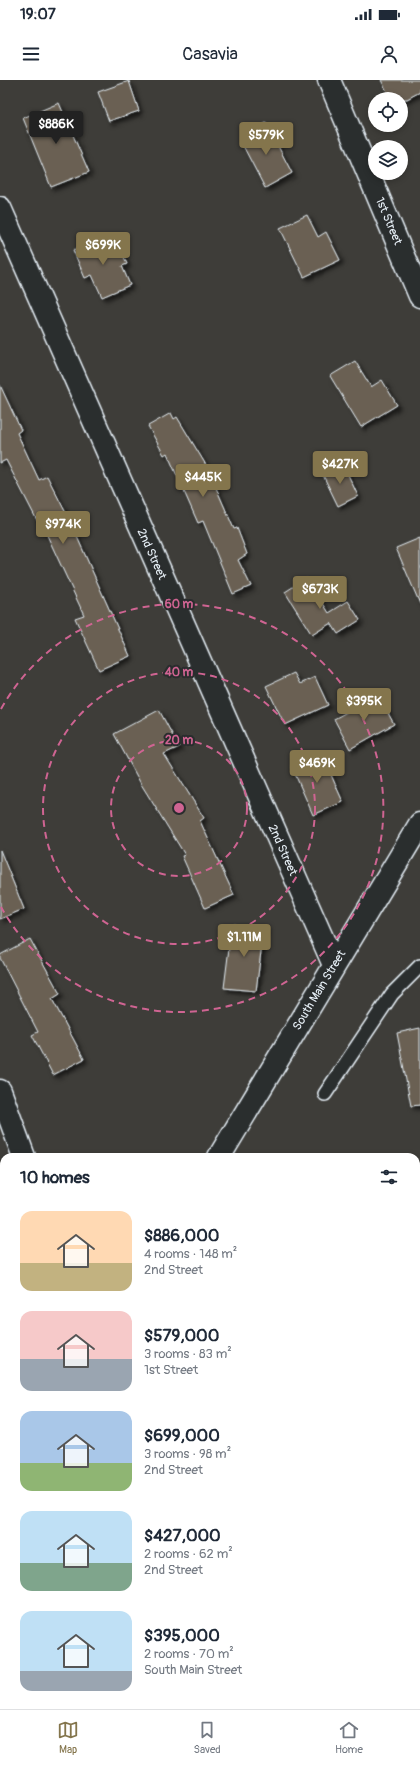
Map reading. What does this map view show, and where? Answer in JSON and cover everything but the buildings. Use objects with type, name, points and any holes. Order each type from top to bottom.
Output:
[{"type":"street","name":"1st Street","points":[[329,80],[420,296]]},
{"type":"street","name":"2nd Street","points":[[0,208],[334,965]]},
{"type":"street","name":"South Main Street","points":[[221,1153],[420,824]]},
{"type":"street","points":[[0,1091],[23,1153]]},
{"type":"lane","points":[[325,1094],[392,994],[420,966]]}]
